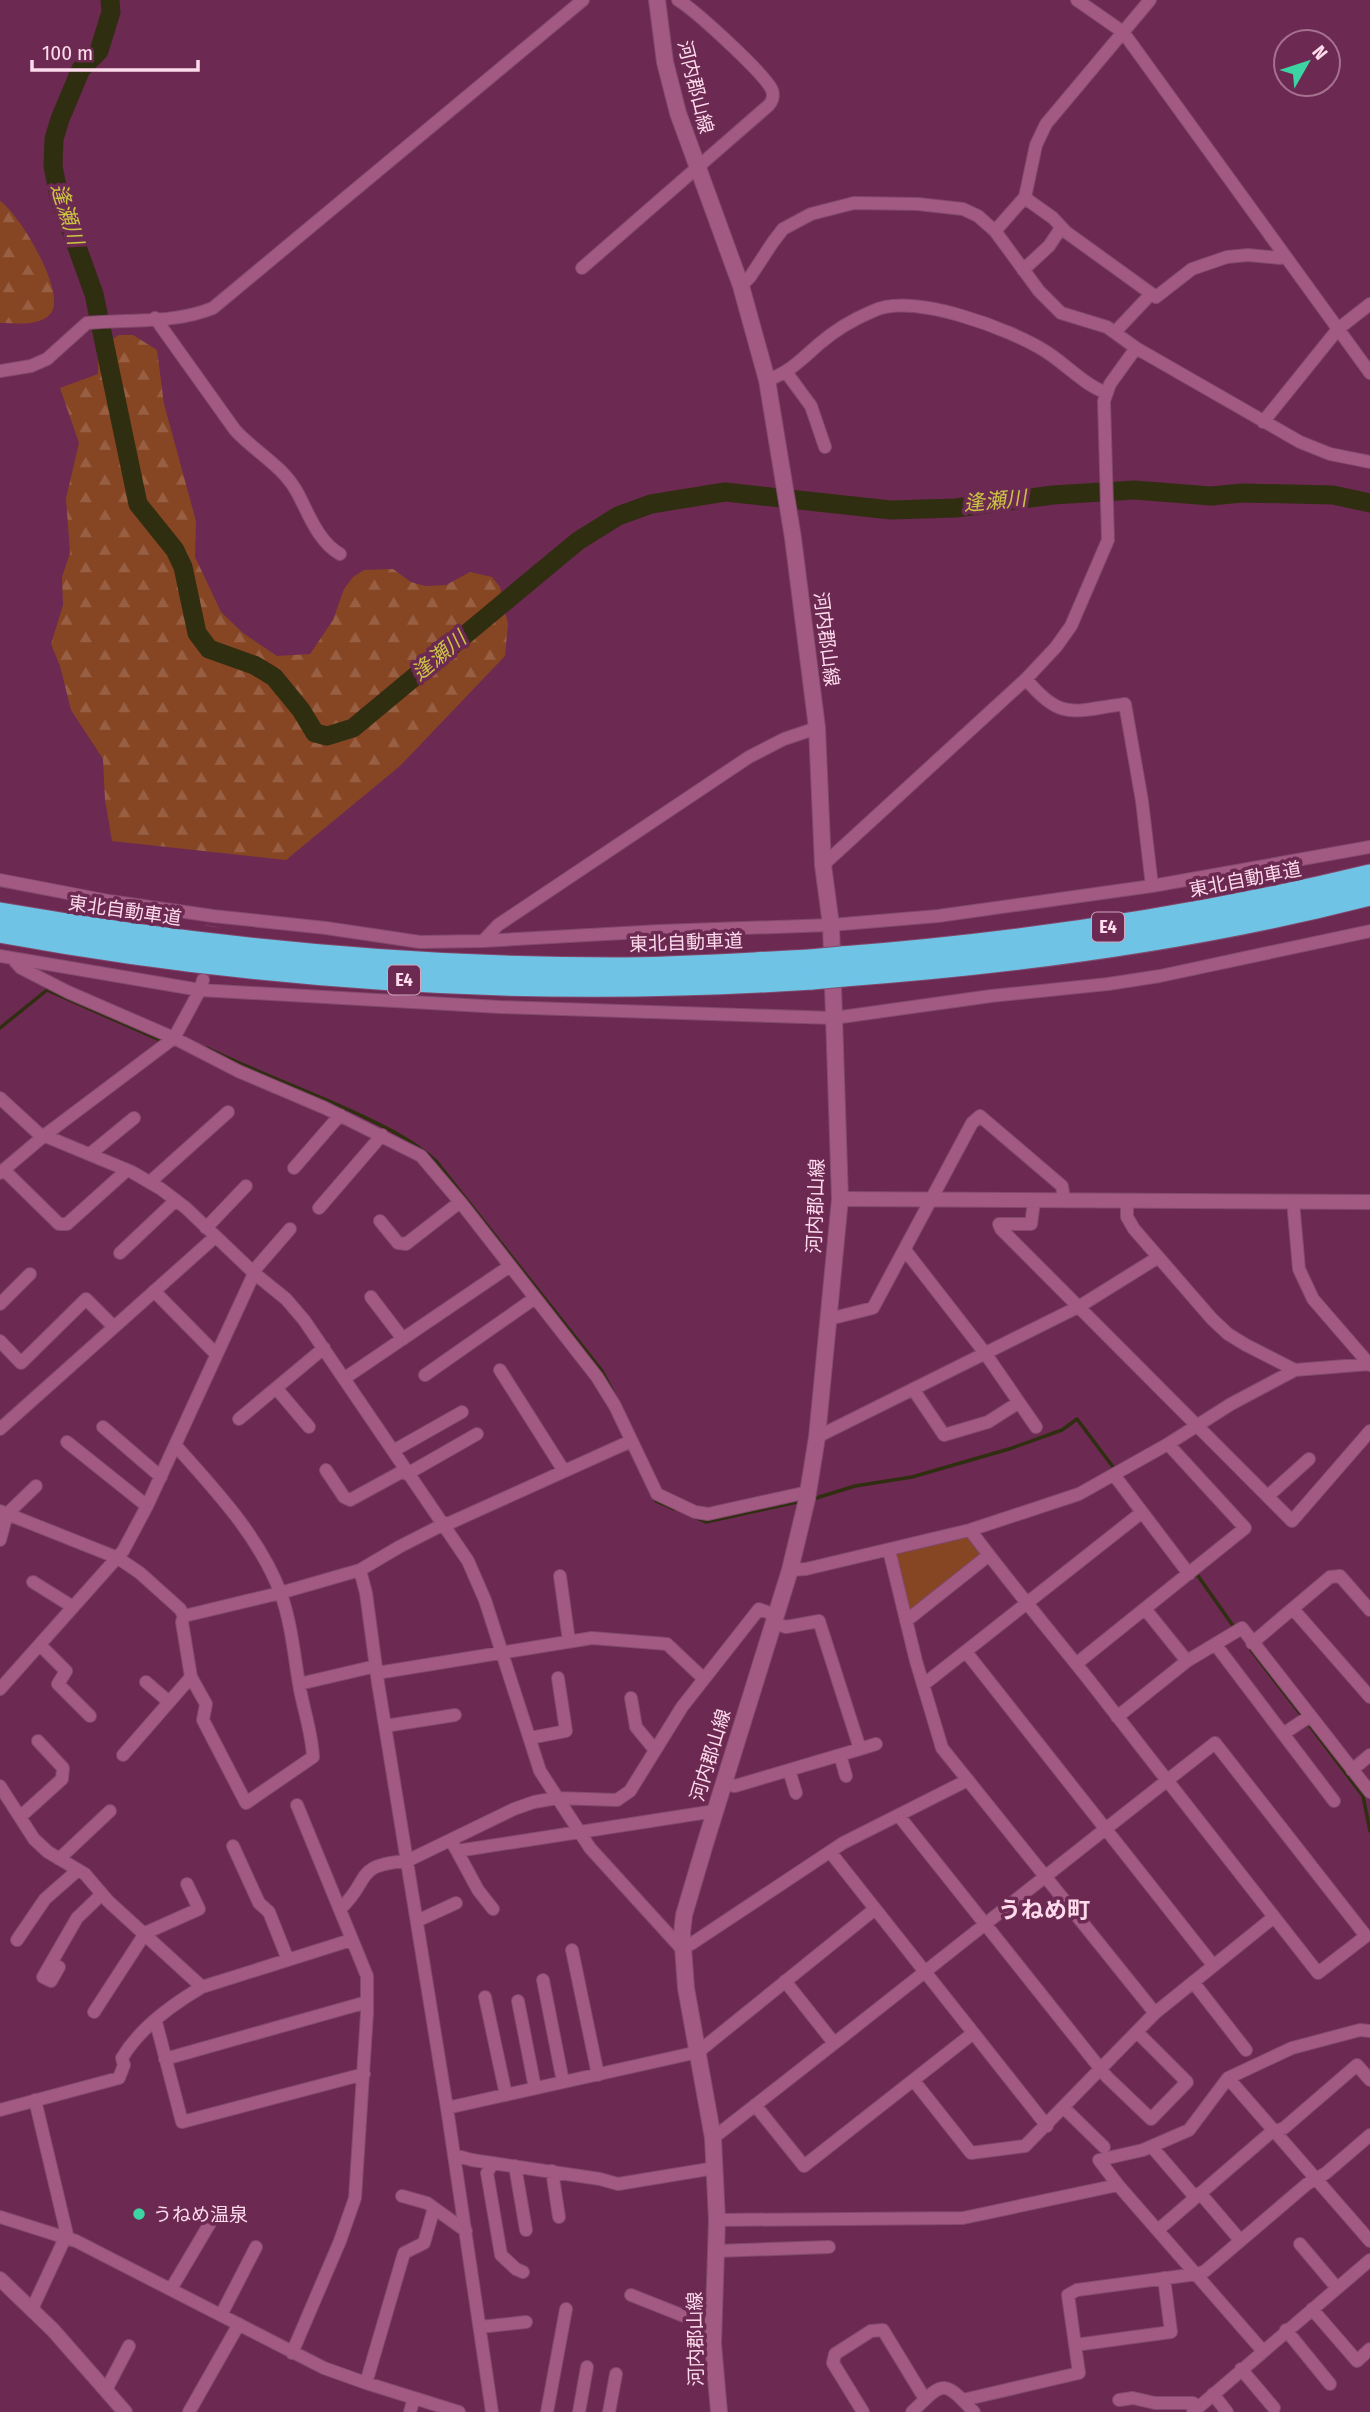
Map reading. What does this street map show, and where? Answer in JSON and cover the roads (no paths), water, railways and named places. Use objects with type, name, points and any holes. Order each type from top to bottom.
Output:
[{"type":"highway","name":"東北自動車道","points":[[0,913],[179,941],[419,962],[616,968],[811,969],[843,967],[1091,930],[1253,901],[1370,875]]},
{"type":"highway","name":"東北自動車道","points":[[843,967],[920,970],[1096,948],[1195,932],[1370,895]]},
{"type":"highway","name":"東北自動車道","points":[[0,932],[178,960],[420,981],[518,985],[708,985],[811,969]]},
{"type":"main road","name":"河内郡山線","points":[[657,0],[665,62],[678,113],[741,286],[767,380],[793,538],[817,728],[823,865],[831,925],[840,1199],[817,1437],[807,1500],[790,1570],[684,1915],[681,1948],[713,2138],[717,2220],[713,2328],[719,2412]]},
{"type":"street","points":[[0,371],[31,366],[47,359],[82,326],[93,322],[166,319],[200,313],[218,305],[583,0]]},
{"type":"street","points":[[582,268],[773,100],[773,91],[755,68],[678,0]]},
{"type":"street","points":[[1077,0],[1123,32],[1370,373]]},
{"type":"street","points":[[995,231],[1025,198],[1035,145],[1046,124],[1150,0]]},
{"type":"street","points":[[1025,198],[1053,218],[1061,228],[1156,297],[1192,269],[1227,257],[1285,256]]},
{"type":"street","points":[[741,286],[783,229],[811,215],[854,203],[956,207],[978,216],[995,231],[1039,291],[1061,313],[1100,323],[1136,348],[1313,448],[1370,462]]},
{"type":"street","points":[[1023,270],[1049,246],[1061,228]]},
{"type":"street","points":[[1115,332],[1150,295]]},
{"type":"street","points":[[1264,422],[1338,329],[1370,304]]},
{"type":"street","points":[[767,380],[786,372],[821,343],[874,310],[892,306],[956,313],[1027,341],[1045,350],[1094,387],[1107,393]]},
{"type":"street","points":[[155,318],[235,430],[247,444],[274,463],[284,474],[325,541],[340,554]]},
{"type":"street","points":[[823,865],[1026,679],[1056,647],[1075,619],[1106,547],[1107,447],[1104,415],[1107,393],[1110,384],[1136,348]]},
{"type":"street","points":[[786,372],[811,406],[825,447]]},
{"type":"street","points":[[1026,679],[1041,697],[1064,711],[1125,704],[1142,801],[1152,886]]},
{"type":"street","points":[[483,941],[498,925],[749,757],[785,738],[817,728]]},
{"type":"street","points":[[0,880],[212,921],[326,928],[420,942],[483,941],[831,925],[939,916],[1152,886],[1370,847]]},
{"type":"street","points":[[6,957],[202,985],[500,1007],[834,1018],[1160,976],[1370,931]]},
{"type":"street","points":[[6,957],[21,968],[68,992],[340,1115],[421,1156],[597,1377],[615,1406],[657,1494],[695,1512],[708,1514],[807,1500]]},
{"type":"street","points":[[127,1170],[67,1224],[59,1224],[2,1171],[45,1135],[174,1038],[202,985]]},
{"type":"street","points":[[0,1098],[35,1132],[127,1170],[176,1200],[286,1299],[304,1320],[468,1562],[502,1651],[540,1771],[580,1832],[612,1873],[681,1948],[844,1843],[968,1780]]},
{"type":"street","points":[[150,1182],[228,1112]]},
{"type":"street","points":[[293,1168],[340,1115]]},
{"type":"street","points":[[829,1319],[873,1308],[972,1123],[980,1116],[1062,1186],[1064,1200]]},
{"type":"street","points":[[90,1154],[134,1118]]},
{"type":"street","points":[[320,1208],[383,1135]]},
{"type":"street","points":[[206,1228],[246,1186]]},
{"type":"street","points":[[840,1199],[1370,1202]]},
{"type":"street","points":[[120,1253],[176,1200]]},
{"type":"street","points":[[1293,1201],[1299,1269],[1308,1289],[1336,1327],[1370,1364]]},
{"type":"street","points":[[380,1221],[398,1243],[406,1244],[460,1202]]},
{"type":"street","points":[[1034,1202],[1031,1224],[999,1224],[1001,1229],[1292,1521],[1370,1431]]},
{"type":"street","points":[[1127,1202],[1127,1217],[1157,1258],[1212,1319],[1228,1334],[1295,1370]]},
{"type":"street","points":[[0,1689],[118,1558],[176,1446],[254,1273],[290,1229]]},
{"type":"street","points":[[0,1429],[215,1237]]},
{"type":"street","points":[[905,1250],[985,1353],[1036,1427]]},
{"type":"street","points":[[817,1437],[1080,1306],[1157,1258]]},
{"type":"street","points":[[345,1378],[510,1266]]},
{"type":"street","points":[[0,1304],[30,1274]]},
{"type":"street","points":[[154,1292],[216,1354]]},
{"type":"street","points":[[371,1297],[403,1339]]},
{"type":"street","points":[[425,1375],[535,1298]]},
{"type":"street","points":[[0,1341],[20,1363],[86,1299],[114,1327]]},
{"type":"street","points":[[239,1419],[324,1349]]},
{"type":"street","points":[[790,1570],[806,1570],[970,1530],[1048,1506],[1079,1494],[1168,1444],[1231,1404],[1295,1370],[1370,1364]]},
{"type":"street","points":[[500,1370],[564,1471]]},
{"type":"street","points":[[276,1388],[309,1427]]},
{"type":"street","points":[[913,1389],[944,1435],[988,1422],[1018,1403]]},
{"type":"street","points":[[393,1451],[462,1412]]},
{"type":"street","points":[[103,1427],[161,1477]]},
{"type":"street","points":[[326,1470],[344,1497],[349,1500],[477,1434]]},
{"type":"street","points":[[67,1441],[147,1506]]},
{"type":"street","points":[[184,1616],[360,1570],[444,1524],[631,1441]]},
{"type":"street","points":[[1076,1664],[1245,1528],[1168,1444]]},
{"type":"street","points":[[176,1446],[223,1499],[263,1553],[285,1608],[312,1741],[313,1758],[246,1803],[204,1720],[206,1704],[191,1677],[182,1622],[184,1616]]},
{"type":"street","points":[[1268,1496],[1309,1459]]},
{"type":"street","points":[[1117,1473],[1142,1513],[1192,1571]]},
{"type":"street","points":[[0,1541],[4,1512],[36,1486]]},
{"type":"street","points":[[4,1512],[118,1558],[139,1573],[184,1616]]},
{"type":"street","points":[[923,1685],[1142,1513]]},
{"type":"street","points":[[713,2138],[925,1972],[1106,1828],[1167,1781],[1215,1743],[1366,1936],[1318,1973],[1275,1917],[1167,1781],[970,1530]]},
{"type":"street","points":[[889,1550],[939,1742],[1155,2013]]},
{"type":"street","points":[[906,1621],[989,1555]]},
{"type":"street","points":[[360,1570],[366,1593],[447,2108],[492,2412]]},
{"type":"street","points":[[560,1576],[569,1641]]},
{"type":"street","points":[[1252,1643],[1330,1577],[1340,1576],[1370,1610]]},
{"type":"street","points":[[33,1581],[73,1607]]},
{"type":"street","points":[[454,1846],[514,1809],[557,1798],[617,1800],[630,1791],[682,1707],[759,1609],[786,1628],[819,1621],[860,1749]]},
{"type":"street","points":[[1145,1609],[1187,1661]]},
{"type":"street","points":[[1293,1609],[1370,1697]]},
{"type":"street","points":[[1117,1717],[1187,1661],[1242,1628],[1306,1719],[1370,1792]]},
{"type":"street","points":[[299,1684],[377,1669],[592,1638],[667,1644],[704,1679]]},
{"type":"street","points":[[1215,1644],[1334,1801]]},
{"type":"street","points":[[40,1645],[66,1671],[58,1684],[90,1716]]},
{"type":"street","points":[[966,1651],[1213,1965]]},
{"type":"street","points":[[123,1755],[191,1677]]},
{"type":"street","points":[[530,1738],[566,1731],[558,1678]]},
{"type":"street","points":[[146,1682],[169,1702]]},
{"type":"street","points":[[631,1698],[637,1730],[655,1750]]},
{"type":"street","points":[[385,1726],[455,1715]]},
{"type":"street","points":[[1283,1734],[1306,1719]]},
{"type":"street","points":[[20,1817],[62,1779],[62,1768],[38,1741]]},
{"type":"street","points":[[724,1783],[735,1786],[876,1744]]},
{"type":"street","points":[[840,1755],[846,1776]]},
{"type":"street","points":[[1352,1770],[1370,1755]]},
{"type":"street","points":[[789,1770],[796,1793]]},
{"type":"street","points":[[0,1786],[34,1839],[59,1859],[85,1874],[144,1934],[202,1987]]},
{"type":"street","points":[[292,2353],[340,2241],[355,2198],[367,2002],[366,1976],[297,1805]]},
{"type":"street","points":[[59,1859],[110,1811]]},
{"type":"street","points":[[340,1909],[369,1870],[389,1862],[407,1861],[454,1846],[580,1832],[715,1811]]},
{"type":"street","points":[[899,1816],[1107,2077],[1151,2119],[1187,2082],[1137,2032]]},
{"type":"street","points":[[233,1846],[259,1903],[269,1912],[288,1960]]},
{"type":"street","points":[[454,1846],[478,1890],[493,1909]]},
{"type":"street","points":[[831,1853],[1047,2126]]},
{"type":"street","points":[[17,1940],[45,1899],[78,1870]]},
{"type":"street","points":[[94,2012],[144,1934],[199,1909],[187,1884]]},
{"type":"street","points":[[59,1968],[51,1981],[43,1977],[77,1918],[103,1894]]},
{"type":"street","points":[[417,1921],[456,1903]]},
{"type":"street","points":[[447,2108],[698,2052],[875,1909]]},
{"type":"street","points":[[914,2081],[971,2153],[1026,2146],[1155,2013],[1275,1917]]},
{"type":"street","points":[[0,2110],[119,2078],[124,2065],[122,2058],[130,2044],[184,1998],[202,1987],[351,1940]]},
{"type":"street","points":[[572,1950],[598,2075]]},
{"type":"street","points":[[543,1980],[563,2082]]},
{"type":"street","points":[[785,1982],[834,2043]]},
{"type":"street","points":[[1193,1982],[1246,2050]]},
{"type":"street","points":[[485,1997],[506,2095]]},
{"type":"street","points":[[518,2001],[535,2088]]},
{"type":"street","points":[[165,2059],[367,2002]]},
{"type":"street","points":[[156,2022],[182,2122],[364,2074]]},
{"type":"street","points":[[1262,2350],[1099,2160],[1152,2147],[1189,2130],[1228,2078],[1292,2048],[1360,2030],[1370,2031]]},
{"type":"street","points":[[755,2105],[804,2166],[972,2034]]},
{"type":"street","points":[[1158,2230],[1269,2134],[1284,2128],[1357,2065],[1370,2080]]},
{"type":"street","points":[[1228,2078],[1370,2241]]},
{"type":"street","points":[[32,2309],[67,2238],[35,2100]]},
{"type":"street","points":[[1064,2108],[1104,2147]]},
{"type":"street","points":[[963,2400],[1079,2373],[1068,2295],[1077,2290],[1205,2271],[1307,2184],[1326,2173],[1370,2135]]},
{"type":"street","points":[[1152,2147],[1240,2240]]},
{"type":"street","points":[[454,2155],[618,2184],[715,2168]]},
{"type":"street","points":[[493,2163],[487,2173],[501,2255],[523,2272]]},
{"type":"street","points":[[515,2166],[526,2230]]},
{"type":"street","points":[[552,2171],[559,2217]]},
{"type":"street","points":[[717,2220],[963,2218],[1118,2185]]},
{"type":"street","points":[[402,2196],[427,2203],[466,2231]]},
{"type":"street","points":[[366,2384],[404,2253],[424,2243],[434,2208]]},
{"type":"street","points":[[0,2217],[67,2238],[292,2353],[366,2384],[452,2411]]},
{"type":"street","points":[[171,2289],[213,2218]]},
{"type":"street","points":[[1300,2244],[1337,2288]]},
{"type":"street","points":[[221,2315],[256,2247]]},
{"type":"street","points":[[716,2251],[829,2247]]},
{"type":"street","points":[[1119,2400],[1133,2398],[1155,2403],[1193,2403],[1195,2410],[1370,2260]]},
{"type":"street","points":[[1075,2345],[1171,2332],[1164,2278]]},
{"type":"street","points":[[0,2279],[32,2309],[125,2412]]},
{"type":"street","points":[[631,2295],[713,2328]]},
{"type":"street","points":[[547,2412],[566,2309]]},
{"type":"street","points":[[1312,2309],[1357,2361],[1370,2349]]},
{"type":"street","points":[[480,2327],[526,2322]]},
{"type":"street","points":[[190,2412],[239,2324]]},
{"type":"street","points":[[863,2412],[832,2363],[835,2354],[871,2331],[883,2330],[925,2399]]},
{"type":"street","points":[[1286,2330],[1330,2384]]},
{"type":"street","points":[[106,2390],[129,2346]]},
{"type":"street","points":[[579,2412],[587,2367]]},
{"type":"street","points":[[1241,2369],[1274,2408]]},
{"type":"street","points":[[609,2412],[616,2374]]},
{"type":"street","points":[[912,2412],[936,2389],[946,2386],[974,2412]]},
{"type":"street","points":[[1213,2394],[1227,2412]]},
{"type":"street","points":[[410,2412],[414,2398]]},
{"type":"waterway","name":"逢瀬川","points":[[110,0],[111,12],[99,51],[81,69],[60,119],[54,139],[53,166],[59,197],[94,294],[138,504],[175,550],[183,567],[197,633],[209,649],[254,665],[274,677],[301,710],[315,733],[327,736],[353,728],[578,541],[618,516],[651,504],[725,492],[891,510],[956,508],[1053,495],[1134,490],[1211,496],[1242,493],[1333,495],[1370,503]]},
{"type":"waterway","points":[[0,1028],[47,990],[162,1041]]},
{"type":"waterway","points":[[207,1048],[362,1116],[401,1136],[428,1154],[602,1371],[613,1392]]},
{"type":"waterway","points":[[813,1499],[855,1486],[912,1477],[1009,1449],[1062,1430],[1077,1419],[1116,1471]]},
{"type":"waterway","points":[[654,1497],[656,1501],[674,1509]]},
{"type":"waterway","points":[[694,1517],[706,1522],[802,1501]]},
{"type":"waterway","points":[[1196,1573],[1236,1630]]},
{"type":"waterway","points":[[1251,1650],[1302,1716]]},
{"type":"waterway","points":[[1307,1722],[1363,1796],[1370,1831]]},
{"type":"tunnel","points":[[203,980],[211,926]]},
{"type":"place","name":"うねめ温泉","points":[[139,2214]]},
{"type":"district","name":"うねめ町","points":[[1044,1910]]}]
